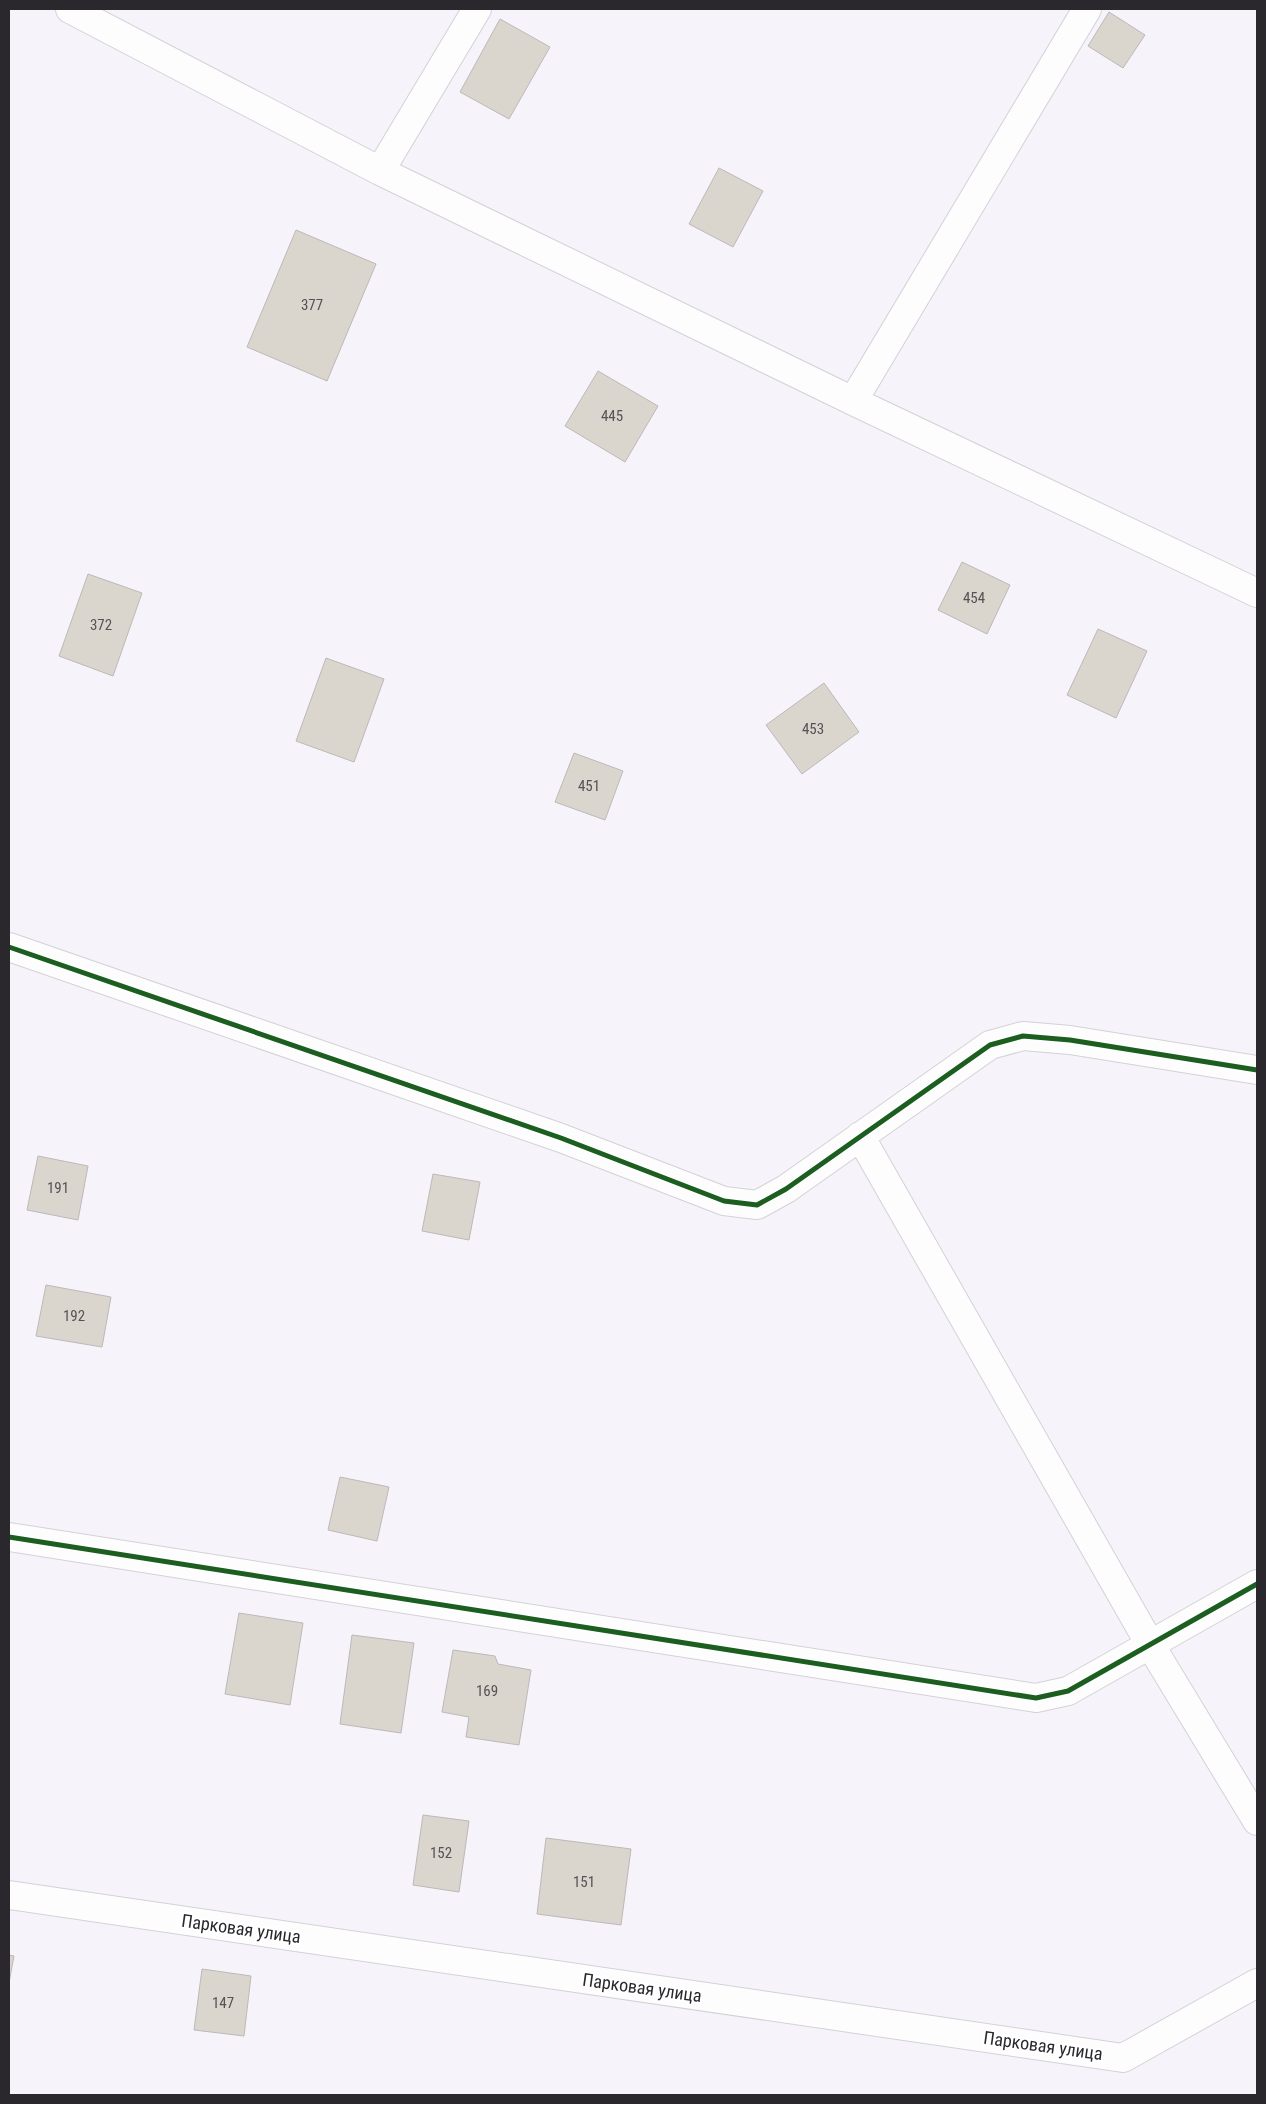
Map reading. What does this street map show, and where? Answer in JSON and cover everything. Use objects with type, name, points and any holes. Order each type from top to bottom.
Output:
[{"type":"street","points":[[70,9],[380,171],[853,401],[1257,593]]},
{"type":"street","points":[[380,171],[477,9]]},
{"type":"street","points":[[853,401],[1087,9]]},
{"type":"street","points":[[9,947],[561,1138],[724,1201],[757,1205],[786,1188],[990,1046],[1023,1036],[1070,1040],[1257,1070]]},
{"type":"street","points":[[860,1136],[1151,1646],[1257,1821]]},
{"type":"street","points":[[9,1537],[1036,1698],[1068,1691],[1151,1646],[1257,1584]]},
{"type":"street","name":"Парковая улица","points":[[9,1895],[1123,2058],[1257,1983]]},
{"type":"building","points":[[1109,12],[1145,35],[1123,68],[1088,46]]},
{"type":"building","points":[[500,19],[550,47],[509,119],[460,92]]},
{"type":"building","points":[[719,168],[763,191],[733,247],[689,224]]},
{"type":"building","points":[[296,230],[376,264],[327,381],[247,347]]},
{"type":"building","points":[[598,371],[658,406],[625,462],[565,426]]},
{"type":"building","points":[[962,562],[1010,585],[987,634],[938,610]]},
{"type":"building","points":[[88,574],[142,593],[113,676],[59,656]]},
{"type":"building","points":[[1098,629],[1147,651],[1116,718],[1067,695]]},
{"type":"building","points":[[326,658],[384,679],[354,762],[296,741]]},
{"type":"building","points":[[824,683],[859,732],[802,774],[766,725]]},
{"type":"building","points":[[574,753],[623,771],[605,820],[555,802]]},
{"type":"building","points":[[38,1156],[88,1166],[78,1220],[27,1210]]},
{"type":"building","points":[[433,1174],[480,1182],[469,1240],[422,1231]]},
{"type":"building","points":[[46,1285],[111,1297],[102,1347],[36,1336]]},
{"type":"building","points":[[340,1477],[389,1487],[377,1541],[328,1530]]},
{"type":"building","points":[[239,1613],[303,1623],[290,1705],[225,1694]]},
{"type":"building","points":[[352,1635],[414,1643],[401,1733],[340,1724]]},
{"type":"building","points":[[453,1650],[495,1656],[498,1664],[531,1670],[519,1745],[466,1737],[469,1717],[442,1712]]},
{"type":"building","points":[[423,1815],[469,1821],[459,1892],[413,1885]]},
{"type":"building","points":[[546,1838],[631,1849],[621,1925],[537,1914]]},
{"type":"building","points":[[9,1955],[14,1956],[9,1983]]},
{"type":"building","points":[[202,1969],[251,1976],[244,2036],[194,2030]]},
{"type":"cycle path","points":[[9,947],[561,1138],[724,1201],[757,1205],[786,1189],[990,1045],[1023,1036],[1070,1040],[1257,1070]]},
{"type":"cycle path","points":[[9,1537],[1036,1698],[1068,1691],[1257,1584]]}]
